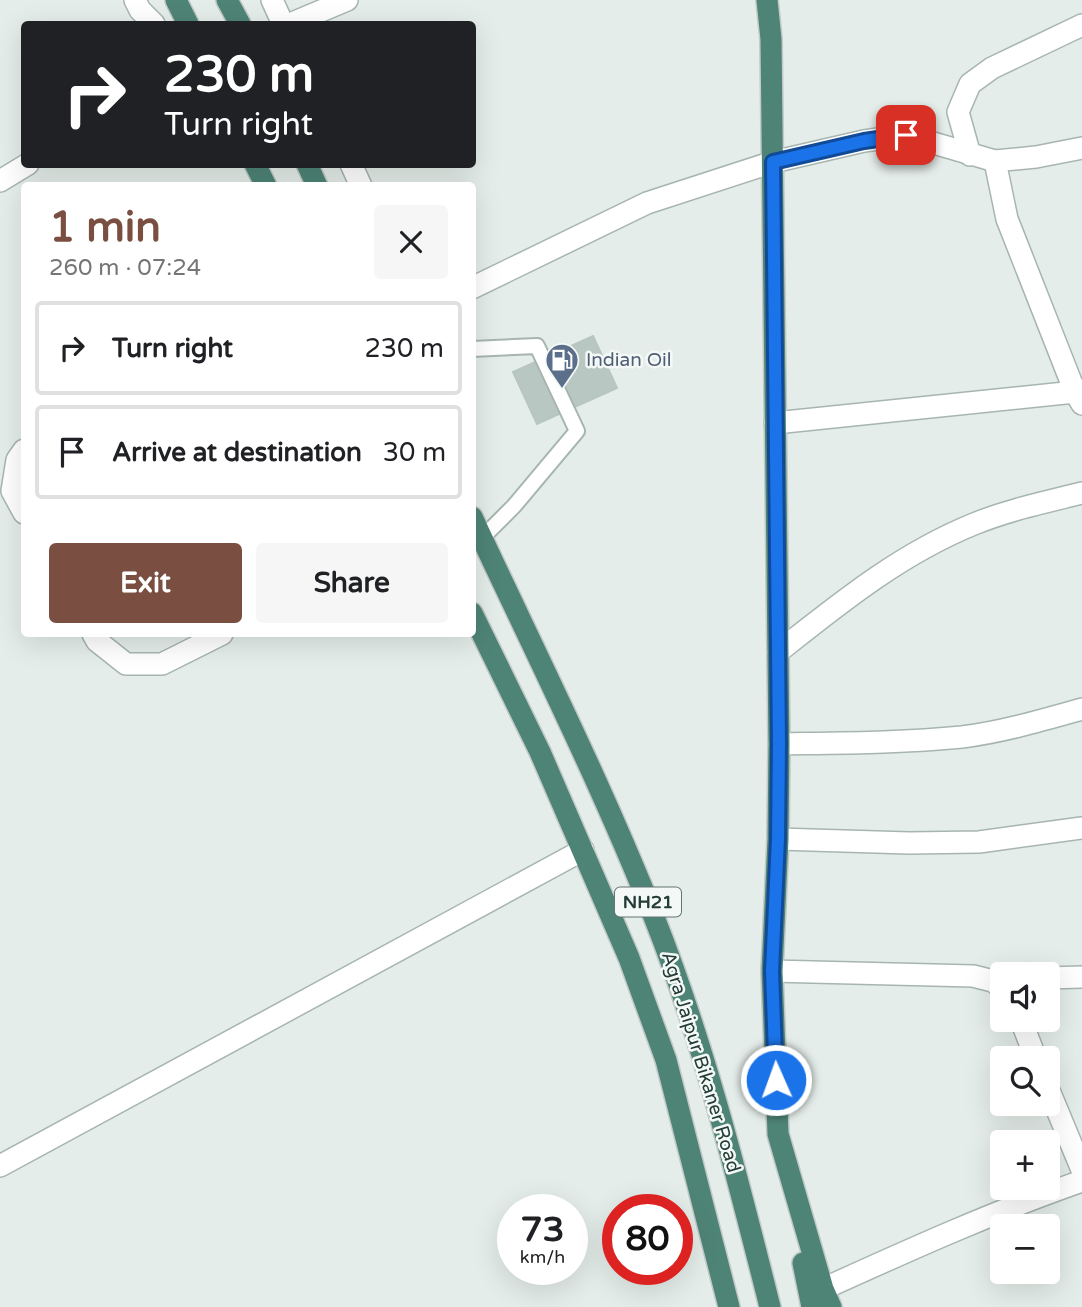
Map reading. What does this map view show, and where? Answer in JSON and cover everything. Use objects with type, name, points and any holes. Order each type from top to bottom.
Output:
[{"type":"highway","points":[[176,0],[186,21]]},
{"type":"highway","points":[[227,0],[238,21]]},
{"type":"highway","points":[[767,0],[771,39],[773,162],[779,744],[772,971],[778,1134],[811,1307]]},
{"type":"highway","name":"Agra Jaipur Bikaner Road","points":[[476,525],[654,916],[688,1007],[770,1307]]},
{"type":"highway","name":"Agra Jaipur Bikaner Road","points":[[476,621],[540,752],[629,958],[666,1060],[729,1307]]},
{"type":"highway","points":[[778,1134],[827,1298]]},
{"type":"street","points":[[135,0],[151,21]]},
{"type":"street","points":[[272,0],[282,21]]},
{"type":"street","points":[[297,21],[347,0]]},
{"type":"street","points":[[970,155],[958,112],[970,84],[992,68],[1082,25]]},
{"type":"street","points":[[476,286],[647,203],[773,162],[864,141],[906,135],[995,161],[1036,157],[1082,148]]},
{"type":"street","points":[[775,424],[1080,396],[1007,219],[995,161]]},
{"type":"street","points":[[0,181],[21,168]]},
{"type":"street","points":[[21,454],[17,460],[12,491],[21,508]]},
{"type":"street","points":[[778,652],[861,586],[915,552],[975,524],[1082,493]]},
{"type":"street","points":[[95,637],[126,664],[162,664],[216,637]]},
{"type":"street","points":[[779,744],[872,743],[964,736],[1081,712]]},
{"type":"street","points":[[778,839],[979,842],[1082,828]]},
{"type":"street","points":[[0,1166],[583,850]]},
{"type":"street","points":[[772,971],[973,976],[990,980]]},
{"type":"street","points":[[1060,978],[1082,977]]},
{"type":"street","points":[[1060,1116],[1082,1170]]},
{"type":"street","points":[[827,1298],[946,1233],[1082,1181]]},
{"type":"lane","points":[[476,349],[537,346],[577,431],[514,506],[482,538]]},
{"type":"building","points":[[593,336],[617,388],[537,424],[513,372]]},
{"type":"place","name":"Indian Oil","points":[[562,390]]},
{"type":"route","points":[[776,1080],[772,971],[779,744],[773,162],[864,141],[906,135]]}]
